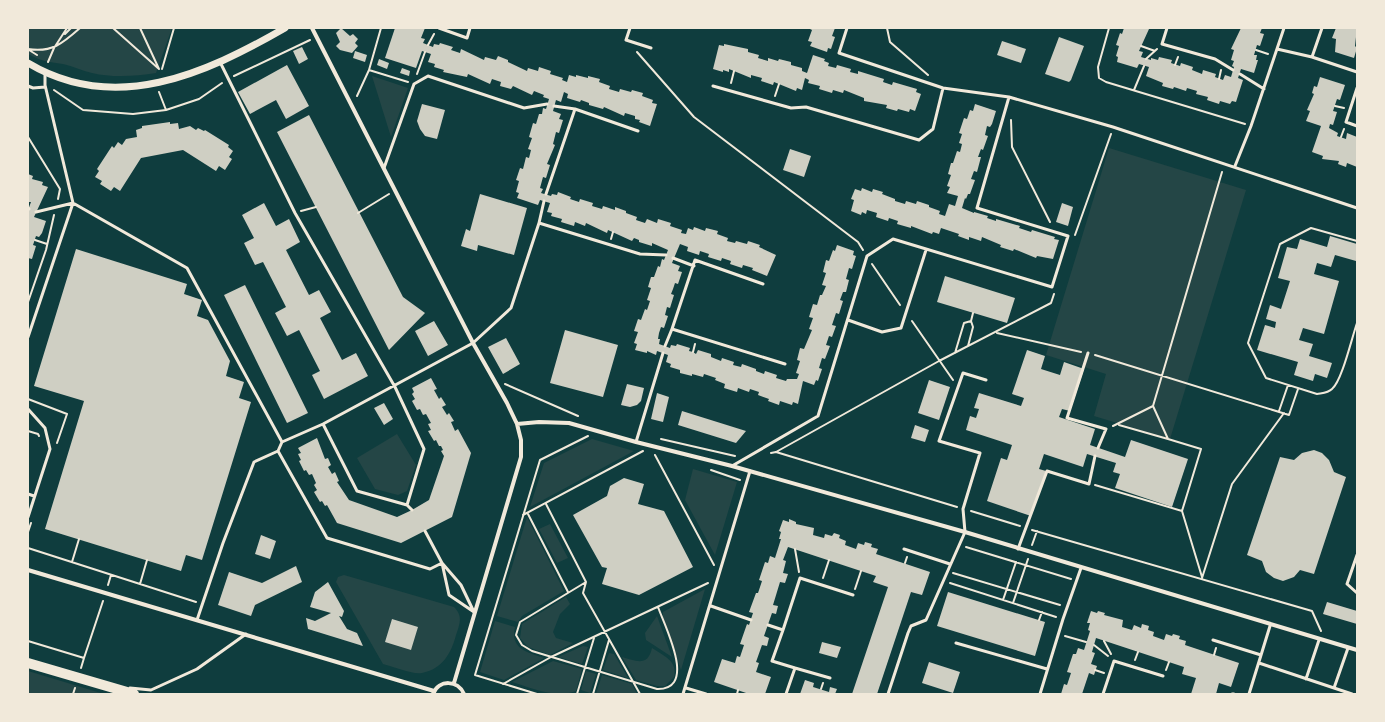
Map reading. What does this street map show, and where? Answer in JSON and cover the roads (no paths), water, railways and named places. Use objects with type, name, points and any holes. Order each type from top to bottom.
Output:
[{"type":"main road","points":[[28,663],[134,694]]},
{"type":"street","points":[[28,63],[45,73],[86,86],[117,88],[157,84],[189,74],[220,61],[285,28]]},
{"type":"street","points":[[312,28],[473,343],[507,403],[517,424],[521,440],[521,457],[454,683]]},
{"type":"street","points":[[517,424],[539,422],[569,423],[636,442],[732,466],[965,532],[1270,626],[1357,650]]},
{"type":"street","points":[[28,570],[246,634],[433,693],[441,684],[454,683],[461,688],[464,694]]},
{"type":"lane","points":[[439,28],[467,38],[470,28]]},
{"type":"lane","points":[[630,28],[626,40],[651,48]]},
{"type":"lane","points":[[848,28],[839,53],[943,88],[1009,97],[1113,127],[1226,163],[1357,208]]},
{"type":"lane","points":[[1167,28],[1162,44],[1215,59],[1233,70]]},
{"type":"lane","points":[[1235,166],[1251,126],[1284,28]]},
{"type":"lane","points":[[1312,57],[1322,28]]},
{"type":"lane","points":[[1278,49],[1312,57],[1357,72]]},
{"type":"lane","points":[[220,61],[295,213],[395,387],[424,449],[407,504]]},
{"type":"lane","points":[[28,337],[73,203],[45,87],[45,73]]},
{"type":"lane","points":[[1240,74],[1264,89]]},
{"type":"lane","points":[[384,168],[414,84],[428,76],[524,108],[547,104]]},
{"type":"lane","points":[[28,86],[33,88],[45,87]]},
{"type":"lane","points":[[714,86],[791,108],[806,107],[920,140],[933,128],[943,88]]},
{"type":"lane","points":[[1357,88],[1346,122],[1357,126]]},
{"type":"lane","points":[[732,466],[818,416],[867,256],[893,239],[1052,287],[1068,236],[977,208],[1009,97]]},
{"type":"lane","points":[[554,106],[575,109],[638,131]]},
{"type":"lane","points":[[546,194],[575,109]]},
{"type":"lane","points":[[197,620],[223,543],[254,462],[278,451],[282,442],[323,424],[395,387],[473,343],[511,308],[539,223],[544,201]]},
{"type":"lane","points":[[36,212],[73,203],[187,268],[282,442]]},
{"type":"lane","points":[[539,223],[640,254],[666,255]]},
{"type":"lane","points":[[848,320],[882,332],[901,328],[926,250]]},
{"type":"lane","points":[[673,258],[694,266]]},
{"type":"lane","points":[[665,346],[695,260],[763,284]]},
{"type":"lane","points":[[672,329],[785,364]]},
{"type":"lane","points":[[636,442],[663,353]]},
{"type":"lane","points":[[1088,353],[1068,418],[1106,429],[1098,448]]},
{"type":"lane","points":[[888,694],[911,626],[926,620],[965,532],[963,509],[980,453],[939,441],[963,373],[986,380]]},
{"type":"lane","points":[[28,409],[45,428],[50,449],[28,517]]},
{"type":"lane","points":[[323,424],[357,491],[407,504],[412,510]]},
{"type":"lane","points":[[278,451],[327,538],[430,569],[442,563]]},
{"type":"lane","points":[[1018,549],[1047,471],[1089,484],[1095,456]]},
{"type":"lane","points":[[683,694],[711,606],[750,471]]},
{"type":"lane","points":[[28,494],[34,496]]},
{"type":"lane","points":[[425,531],[442,563],[462,585],[474,612]]},
{"type":"lane","points":[[904,549],[950,564]]},
{"type":"lane","points":[[1357,555],[1347,584],[1357,593]]},
{"type":"lane","points":[[442,563],[449,594],[474,612]]},
{"type":"lane","points":[[1040,694],[1046,669],[1081,568]]},
{"type":"lane","points":[[830,678],[772,661],[800,578],[853,595]]},
{"type":"lane","points":[[711,606],[751,620]]},
{"type":"lane","points":[[768,625],[782,630]]},
{"type":"lane","points":[[1249,694],[1270,626]]},
{"type":"lane","points":[[108,687],[151,690],[196,669],[246,634]]},
{"type":"lane","points":[[1213,640],[1261,655]]},
{"type":"lane","points":[[1306,679],[1319,640]]},
{"type":"lane","points":[[956,643],[1046,669]]},
{"type":"lane","points":[[1334,688],[1348,648]]},
{"type":"lane","points":[[1103,694],[1114,660],[1163,676]]},
{"type":"lane","points":[[1259,663],[1352,694]]},
{"type":"lane","points":[[786,694],[795,668]]},
{"type":"lane","points":[[686,688],[706,694]]}]
